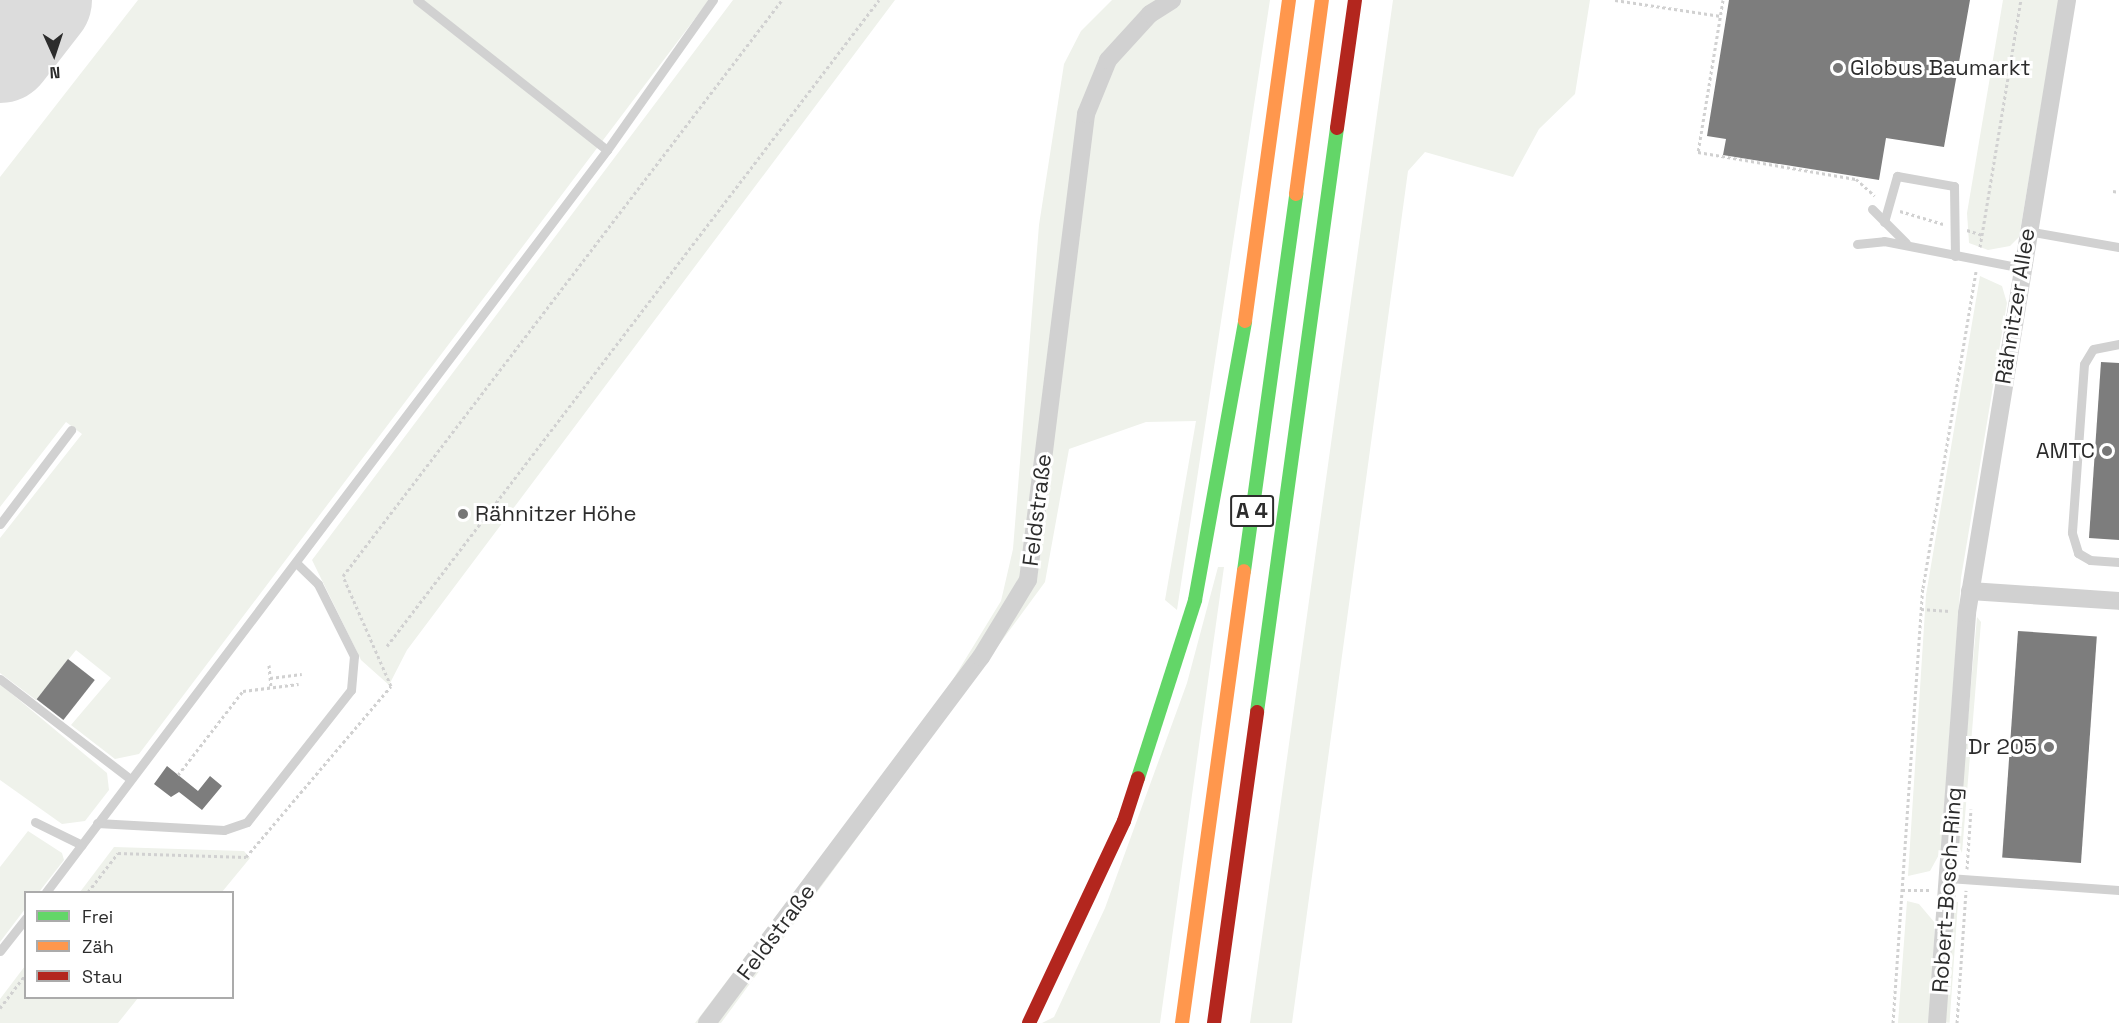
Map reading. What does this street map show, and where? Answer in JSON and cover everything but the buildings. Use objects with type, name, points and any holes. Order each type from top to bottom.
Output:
[{"type":"highway","points":[[1029,1023],[1125,821],[1195,600],[1235,395],[1289,0]]},
{"type":"highway","name":"A 4","points":[[1182,1023],[1322,0]]},
{"type":"highway","name":"A 4","points":[[1214,1023],[1355,0]]},
{"type":"street","name":"Feldstraße","points":[[708,1023],[981,657],[1028,580],[1086,114],[1108,60],[1150,14],[1172,0]]},
{"type":"street","name":"Rähnitzer Allee","points":[[1967,613],[1979,592],[2021,268],[2067,0]]},
{"type":"street","points":[[1979,592],[2119,601]]},
{"type":"street","name":"Robert-Bosch-Ring","points":[[1937,1023],[1967,613]]},
{"type":"lane","points":[[417,0],[607,150]]},
{"type":"lane","points":[[47,891],[129,778],[297,564],[607,150],[713,0]]},
{"type":"lane","points":[[1884,222],[1898,176],[1954,186],[1952,226],[1955,256]]},
{"type":"lane","points":[[1872,209],[1916,249]]},
{"type":"lane","points":[[2027,231],[2119,247]]},
{"type":"lane","points":[[1862,245],[1884,241],[2021,268]]},
{"type":"lane","points":[[2119,344],[2093,349],[2084,363],[2072,533],[2078,553],[2090,560],[2119,562]]},
{"type":"lane","points":[[0,524],[71,430]]},
{"type":"lane","points":[[97,823],[224,830],[247,822],[351,690],[354,656],[318,584],[297,564]]},
{"type":"lane","points":[[0,678],[129,778]]},
{"type":"lane","points":[[35,822],[82,845]]},
{"type":"lane","points":[[1947,885],[2119,890]]},
{"type":"lane","points":[[0,951],[24,921]]},
{"type":"path","points":[[89,891],[118,853],[246,857],[391,686],[343,576],[782,0]]},
{"type":"path","points":[[387,646],[879,0]]},
{"type":"path","points":[[1615,0],[1721,16]]},
{"type":"path","points":[[1723,0],[1698,152],[1856,179],[1887,208],[1982,235]]},
{"type":"path","points":[[1893,1023],[1921,609],[2021,0]]},
{"type":"path","points":[[2113,190],[2119,192]]},
{"type":"path","points":[[1921,609],[1967,613]]},
{"type":"path","points":[[268,665],[271,687]]},
{"type":"path","points":[[270,678],[302,674]]},
{"type":"path","points":[[178,775],[243,691],[299,684]]},
{"type":"path","points":[[1957,1023],[1972,797]]},
{"type":"path","points":[[1902,890],[1947,885]]},
{"type":"path","points":[[0,1008],[24,977]]},
{"type":"shaded area","points":[[138,0],[709,0],[139,754],[115,759],[71,725],[111,678],[76,650],[36,700],[0,673],[0,538],[82,434],[66,422],[0,507],[0,177]]},
{"type":"shaded area","points":[[733,0],[895,0],[407,650],[389,685],[361,660],[312,560]]},
{"type":"shaded area","points":[[1112,0],[1270,0],[1177,610],[1165,600],[1196,421],[1146,422],[1069,449],[1045,582],[721,1023],[695,1023],[941,699],[1001,601],[1013,549],[1039,225],[1064,64],[1081,31]]},
{"type":"shaded area","points":[[1393,0],[1590,0],[1575,94],[1539,129],[1513,177],[1425,152],[1408,171],[1292,1023],[1250,1023]]},
{"type":"shaded area","points":[[2003,0],[2059,0],[2019,237],[2010,246],[1988,250],[1969,243],[1967,213]]},
{"type":"shaded area","points":[[1980,276],[2002,286],[2007,303],[1961,578],[1941,851],[1930,871],[1908,876],[1926,595]]},
{"type":"shaded area","points":[[1218,567],[1224,567],[1160,1023],[1042,1023],[1054,1017],[1105,908],[1187,683]]},
{"type":"shaded area","points":[[1977,617],[1981,622],[1962,853],[1957,842]]},
{"type":"shaded area","points":[[0,684],[107,773],[109,790],[85,821],[62,824],[0,780]]},
{"type":"shaded area","points":[[28,831],[62,853],[64,860],[40,891],[24,891],[24,910],[0,942],[0,867]]},
{"type":"shaded area","points":[[114,847],[244,851],[250,858],[223,891],[81,891]]},
{"type":"shaded area","points":[[1907,901],[1919,904],[1935,923],[1930,1023],[1898,1023]]},
{"type":"shaded area","points":[[1945,901],[1958,902],[1950,1023],[1937,1022]]},
{"type":"shaded area","points":[[24,967],[24,999],[137,999],[118,1023],[0,1023],[0,999]]},
{"type":"runway","points":[[0,49],[38,0]]},
{"type":"traffic: fast","points":[[1257,712],[1337,128]]},
{"type":"traffic: fast","points":[[1244,571],[1296,194]]},
{"type":"traffic: fast","points":[[1138,778],[1195,600],[1245,321]]},
{"type":"traffic: slow","points":[[1245,321],[1289,0]]},
{"type":"traffic: slow","points":[[1296,194],[1322,0]]},
{"type":"traffic: slow","points":[[1182,1023],[1244,571]]},
{"type":"traffic: jam","points":[[1337,128],[1355,0]]},
{"type":"traffic: jam","points":[[1214,1023],[1257,712]]},
{"type":"traffic: jam","points":[[1029,1023],[1124,821],[1138,778]]},
{"type":"place","name":"Globus Baumarkt","points":[[1838,68]]},
{"type":"place","name":"AMTC","points":[[2107,451]]},
{"type":"place","name":"Rähnitzer Höhe","points":[[463,514]]},
{"type":"place","name":"Dr 205","points":[[2049,747]]}]
